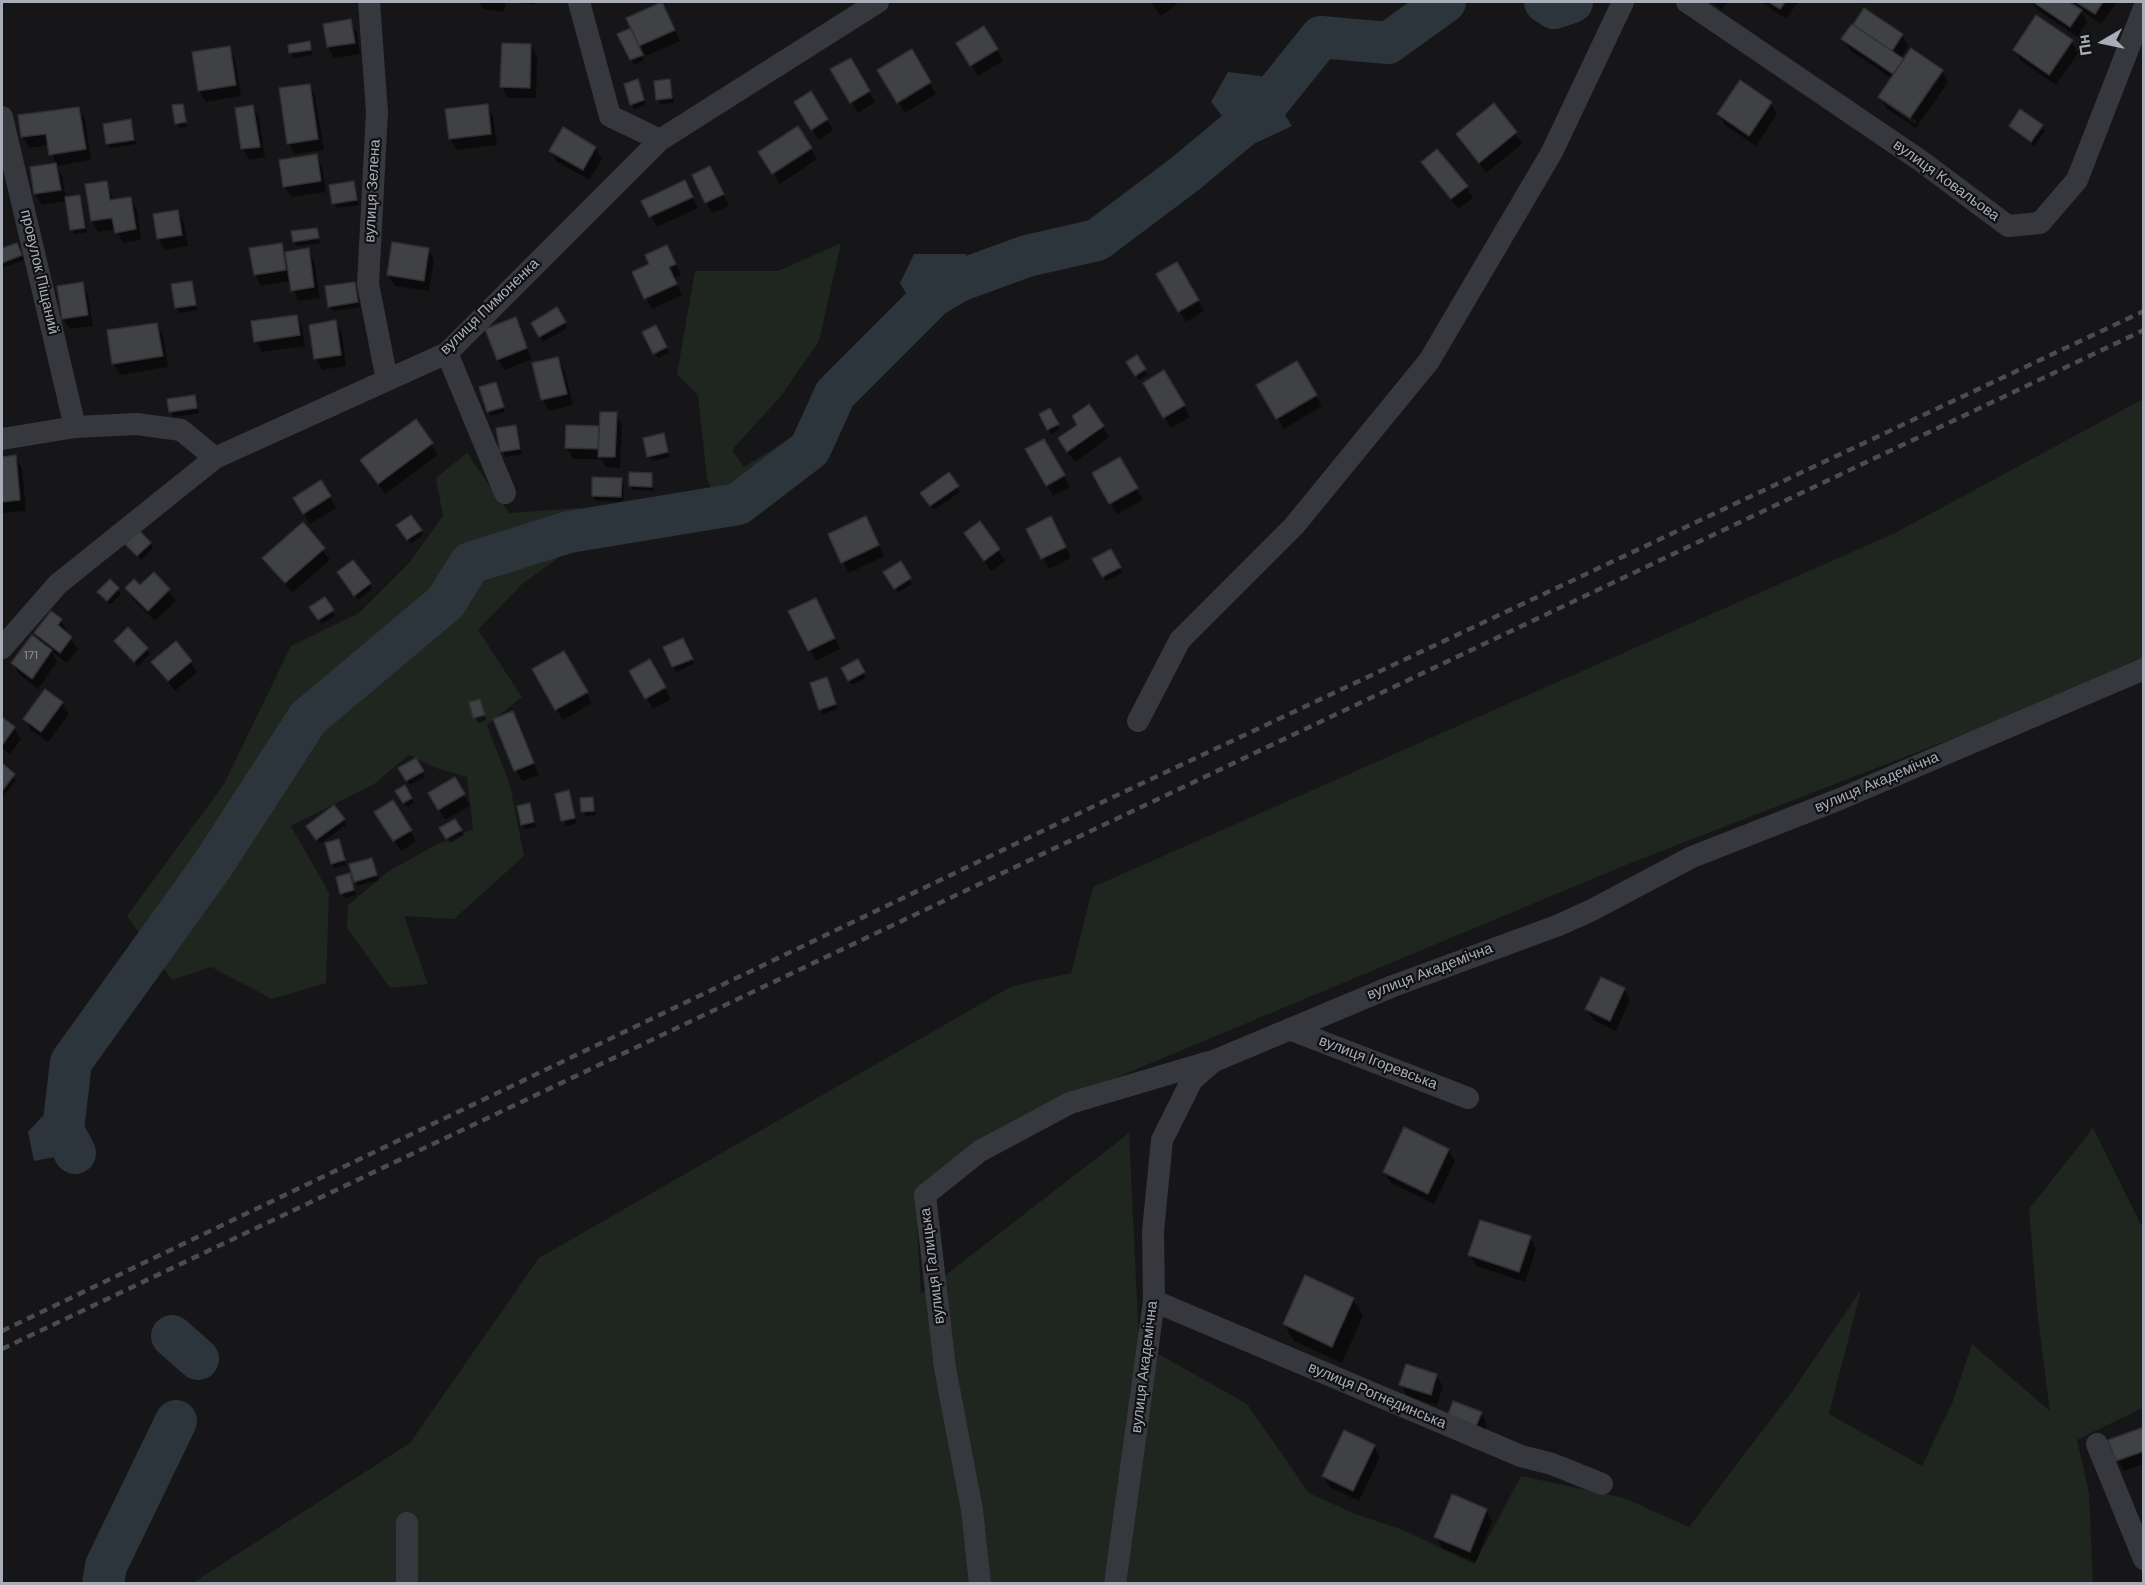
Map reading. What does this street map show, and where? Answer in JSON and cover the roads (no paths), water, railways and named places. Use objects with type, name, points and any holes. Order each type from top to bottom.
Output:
[{"type":"street","name":"вулиця Зелена","points":[[369,2],[377,112],[368,284],[387,380]]},
{"type":"street","points":[[579,2],[610,116],[660,140]]},
{"type":"street","name":"вулиця Пимоненка","points":[[2,648],[58,584],[215,458],[447,353],[660,140],[878,2]]},
{"type":"street","points":[[1138,721],[1180,640],[1294,526],[1429,361],[1552,152],[1623,2]]},
{"type":"street","name":"вулиця Ковальова","points":[[1687,2],[1921,161],[2008,226],[2040,223],[2077,180],[2144,8]]},
{"type":"street","name":"провулок Піщаний","points":[[2,117],[75,427]]},
{"type":"street","points":[[447,353],[505,493]]},
{"type":"street","points":[[2,439],[75,427],[137,424],[181,430],[215,458]]},
{"type":"street","name":"вулиця Академічна","points":[[1115,1584],[1154,1301],[1153,1231],[1162,1140],[1192,1080],[1214,1061],[1393,986],[1559,925],[1692,857],[1840,800],[2144,669]]},
{"type":"street","name":"вулиця Ігоревська","points":[[1289,1029],[1468,1098]]},
{"type":"street","name":"вулиця Галицька","points":[[980,1584],[972,1510],[945,1368],[925,1195],[980,1151],[1070,1103],[1214,1061]]},
{"type":"street","name":"вулиця Рогнединська","points":[[1154,1301],[1521,1456],[1552,1464],[1602,1484]]},
{"type":"street","points":[[2097,1444],[2144,1559]]},
{"type":"street","points":[[407,1523],[407,1584]]},
{"type":"waterway","points":[[75,1153],[63,1130],[71,1062],[212,866],[308,718],[446,602],[470,563],[569,532],[738,504],[810,449],[835,394],[942,287],[1027,256],[1097,240],[1185,174],[1263,109],[1321,37],[1388,43],[1445,2]]},
{"type":"waterway","points":[[1545,2],[1554,8],[1572,2]]},
{"type":"waterway","points":[[172,1336],[198,1359]]},
{"type":"waterway","points":[[103,1584],[106,1566],[176,1421]]},
{"type":"railway","points":[[2,1331],[1111,798],[2144,311]]},
{"type":"railway","points":[[2,1349],[2144,330]]}]
